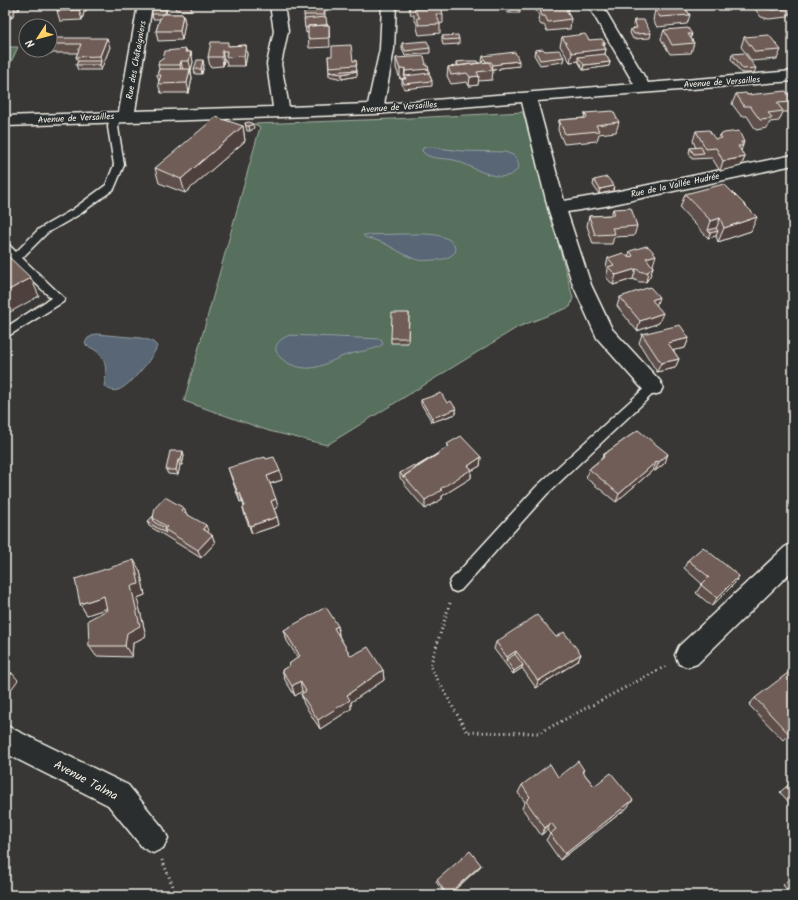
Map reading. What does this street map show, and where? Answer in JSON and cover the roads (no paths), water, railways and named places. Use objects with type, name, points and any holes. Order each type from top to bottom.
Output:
[{"type":"street","name":"Rue des Châtaigniers","points":[[120,116],[145,5]]},
{"type":"street","points":[[277,5],[281,31],[274,64],[282,112]]},
{"type":"street","points":[[375,109],[387,49],[389,5]]},
{"type":"street","points":[[595,5],[643,87]]},
{"type":"street","name":"Avenue de Versailles","points":[[5,121],[120,116],[375,109],[793,76]]},
{"type":"street","points":[[528,96],[557,208],[582,285],[604,333],[653,387]]},
{"type":"street","name":"Rue de la Vallée Hudrée","points":[[557,208],[793,160]]},
{"type":"street","points":[[688,655],[793,554]]},
{"type":"street","name":"Avenue Talma","points":[[5,739],[118,795],[153,838]]},
{"type":"lane","points":[[16,258],[43,231],[76,212],[110,187],[118,165],[113,127],[120,116]]},
{"type":"lane","points":[[5,248],[59,299],[5,334]]},
{"type":"lane","points":[[456,586],[542,490],[653,387]]},
{"type":"water","points":[[430,147],[462,151],[505,152],[513,155],[517,159],[519,167],[513,173],[506,176],[498,176],[457,161],[434,158],[422,151],[423,148]]},
{"type":"water","points":[[401,234],[441,236],[448,239],[453,244],[456,251],[449,257],[443,259],[418,260],[373,239],[366,238],[363,235]]},
{"type":"water","points":[[96,334],[141,338],[152,341],[157,346],[141,371],[129,383],[116,391],[104,386],[106,373],[102,357],[85,343],[88,338]]},
{"type":"water","points":[[290,335],[381,339],[383,344],[379,347],[343,356],[319,366],[302,368],[286,362],[276,352],[276,346],[281,340]]}]
